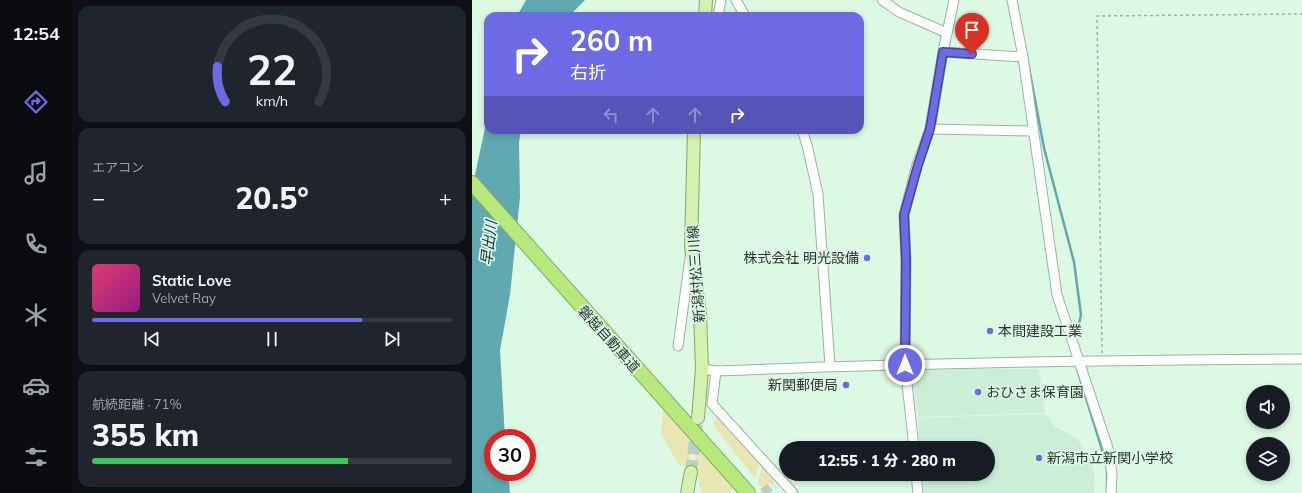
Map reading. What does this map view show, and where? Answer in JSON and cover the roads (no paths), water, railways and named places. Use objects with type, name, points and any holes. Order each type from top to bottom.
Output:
[{"type":"highway","name":"磐越自動車道","points":[[472,184],[748,493]]},
{"type":"main road","points":[[705,12],[706,0]]},
{"type":"main road","name":"新潟村松三川線","points":[[694,134],[691,246],[700,313],[702,369],[698,418]]},
{"type":"main road","points":[[687,493],[691,472]]},
{"type":"street","points":[[719,12],[721,0]]},
{"type":"street","points":[[736,0],[743,12]]},
{"type":"street","points":[[882,0],[899,12],[947,33]]},
{"type":"street","points":[[913,441],[905,365],[906,260],[904,215],[930,129],[943,52],[954,0]]},
{"type":"street","points":[[1012,0],[1023,57],[1057,295],[1108,448],[1112,474],[1111,493]]},
{"type":"street","points":[[943,52],[1023,57]]},
{"type":"street","points":[[930,129],[1033,131]]},
{"type":"street","points":[[803,134],[818,194],[830,366]]},
{"type":"street","points":[[678,346],[691,246]]},
{"type":"street","points":[[702,369],[716,371],[830,366],[1103,360],[1302,359]]},
{"type":"street","points":[[716,371],[712,404],[777,481],[793,493]]},
{"type":"street","points":[[917,481],[918,493]]},
{"type":"water","points":[[526,0],[585,0],[573,12],[519,12]]},
{"type":"water","name":"早出川","points":[[484,133],[484,134],[520,134],[519,143],[520,197],[510,295],[500,350],[504,429],[484,429],[484,481],[509,481],[510,493],[472,493],[472,189]]},
{"type":"waterway","points":[[1027,57],[1044,148],[1074,262],[1081,315],[1075,340]]},
{"type":"waterway","points":[[1077,369],[1107,466],[1107,490]]},
{"type":"tunnel","points":[[691,472],[698,418]]},
{"type":"tunnel","points":[[763,493],[774,484]]},
{"type":"place","name":"株式会社 明光設備","points":[[867,258]]},
{"type":"place","name":"本間建設工業","points":[[990,331]]},
{"type":"place","name":"新関郵便局","points":[[846,385]]},
{"type":"place","name":"おひさま保育園","points":[[978,392]]},
{"type":"place","name":"新潟市立新関小学校","points":[[1039,458]]}]
